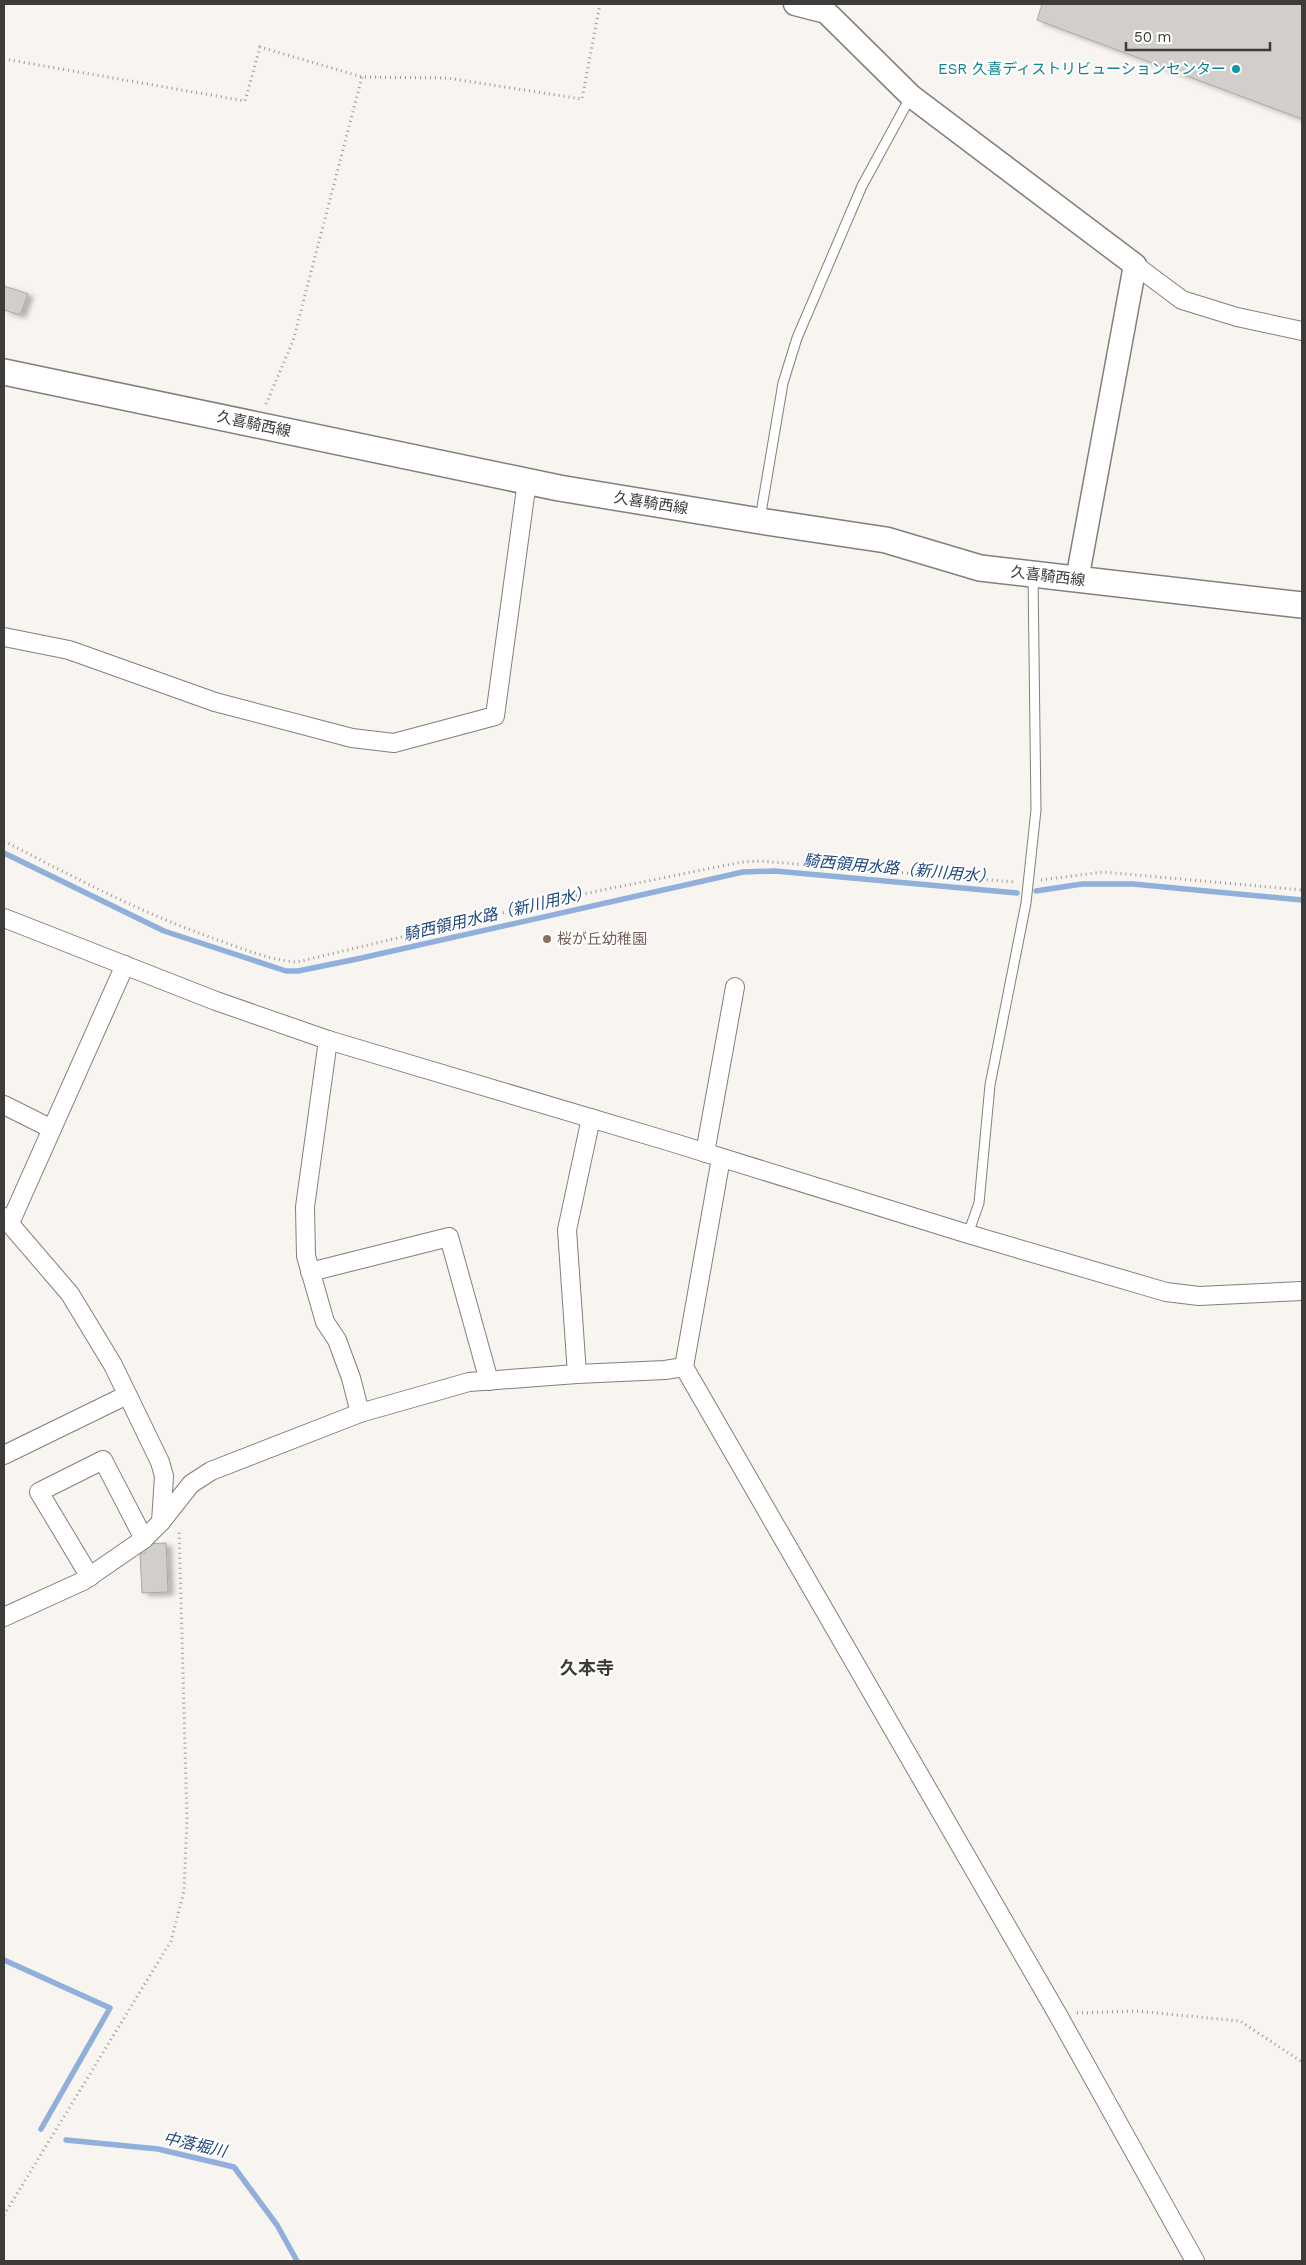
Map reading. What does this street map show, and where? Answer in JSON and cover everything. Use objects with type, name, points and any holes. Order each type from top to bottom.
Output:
[{"type":"main road","name":"久喜騎西線","points":[[4,372],[527,482],[886,540],[980,568],[1302,605]]},
{"type":"street","points":[[798,4],[826,12],[911,96],[1182,300],[1237,317],[1302,331]]},
{"type":"street","points":[[1077,580],[1136,265]]},
{"type":"street","points":[[4,636],[69,650],[216,702],[352,738],[394,744],[495,716],[527,482]]},
{"type":"street","points":[[5,923],[328,1040],[1166,1292],[1199,1296],[1302,1291]]},
{"type":"street","points":[[125,965],[52,1129],[7,1220],[70,1294],[112,1365],[160,1462],[164,1476],[162,1522]]},
{"type":"street","points":[[735,987],[684,1367],[1058,2015],[1195,2261]]},
{"type":"street","points":[[328,1040],[305,1207],[306,1256],[325,1322],[337,1340],[352,1378],[360,1413]]},
{"type":"street","points":[[4,1105],[52,1129]]},
{"type":"street","points":[[577,1374],[567,1230],[591,1118]]},
{"type":"street","points":[[310,1272],[449,1237],[489,1381]]},
{"type":"street","points":[[4,1617],[90,1577],[144,1539],[162,1522],[191,1484],[210,1470],[360,1413],[469,1382],[665,1370],[684,1367]]},
{"type":"street","points":[[4,1454],[127,1395]]},
{"type":"street","points":[[90,1577],[39,1492],[103,1460],[144,1539]]},
{"type":"lane","points":[[760,521],[783,383],[797,338],[862,186],[911,96]]},
{"type":"lane","points":[[968,1234],[979,1203],[990,1085],[1026,903],[1036,810],[1033,575]]},
{"type":"path","points":[[4,59],[245,100],[260,47],[362,77],[447,78],[582,99],[600,4]]},
{"type":"path","points":[[257,425],[293,341],[362,77]]},
{"type":"path","points":[[4,841],[90,887],[169,923],[266,957],[297,962],[573,896],[742,862],[760,861],[1002,882],[1028,882],[1103,872],[1302,890]]},
{"type":"path","points":[[4,2215],[171,1941],[184,1891],[187,1819],[178,1501]]},
{"type":"path","points":[[1058,2015],[1136,2011],[1240,2021],[1302,2062]]},
{"type":"building","name":"ESR 久喜ディストリビューションセンター","points":[[1042,4],[1302,4],[1302,119],[1037,20]]},
{"type":"building","points":[[4,286],[28,294],[20,315],[4,310]]},
{"type":"building","points":[[166,1543],[168,1592],[142,1593],[140,1553],[145,1553],[145,1544]]},
{"type":"waterway","name":"騎西領用水路（新川用水）","points":[[4,853],[164,931],[286,971],[298,971],[357,959],[743,872],[775,871],[1017,893]]},
{"type":"waterway","name":"騎西領用水路（新川用水）","points":[[1036,891],[1082,884],[1133,884],[1302,900]]},
{"type":"waterway","name":"中落堀川","points":[[4,1960],[110,2008],[41,2129]]},
{"type":"waterway","name":"中落堀川","points":[[66,2140],[158,2149],[234,2167],[277,2225],[297,2261]]},
{"type":"place","name":"ESR 久喜ディストリビューションセンター","points":[[1236,69]]},
{"type":"place","name":"桜が丘幼稚園","points":[[547,939]]},
{"type":"district","name":"久本寺","points":[[587,1668]]}]
